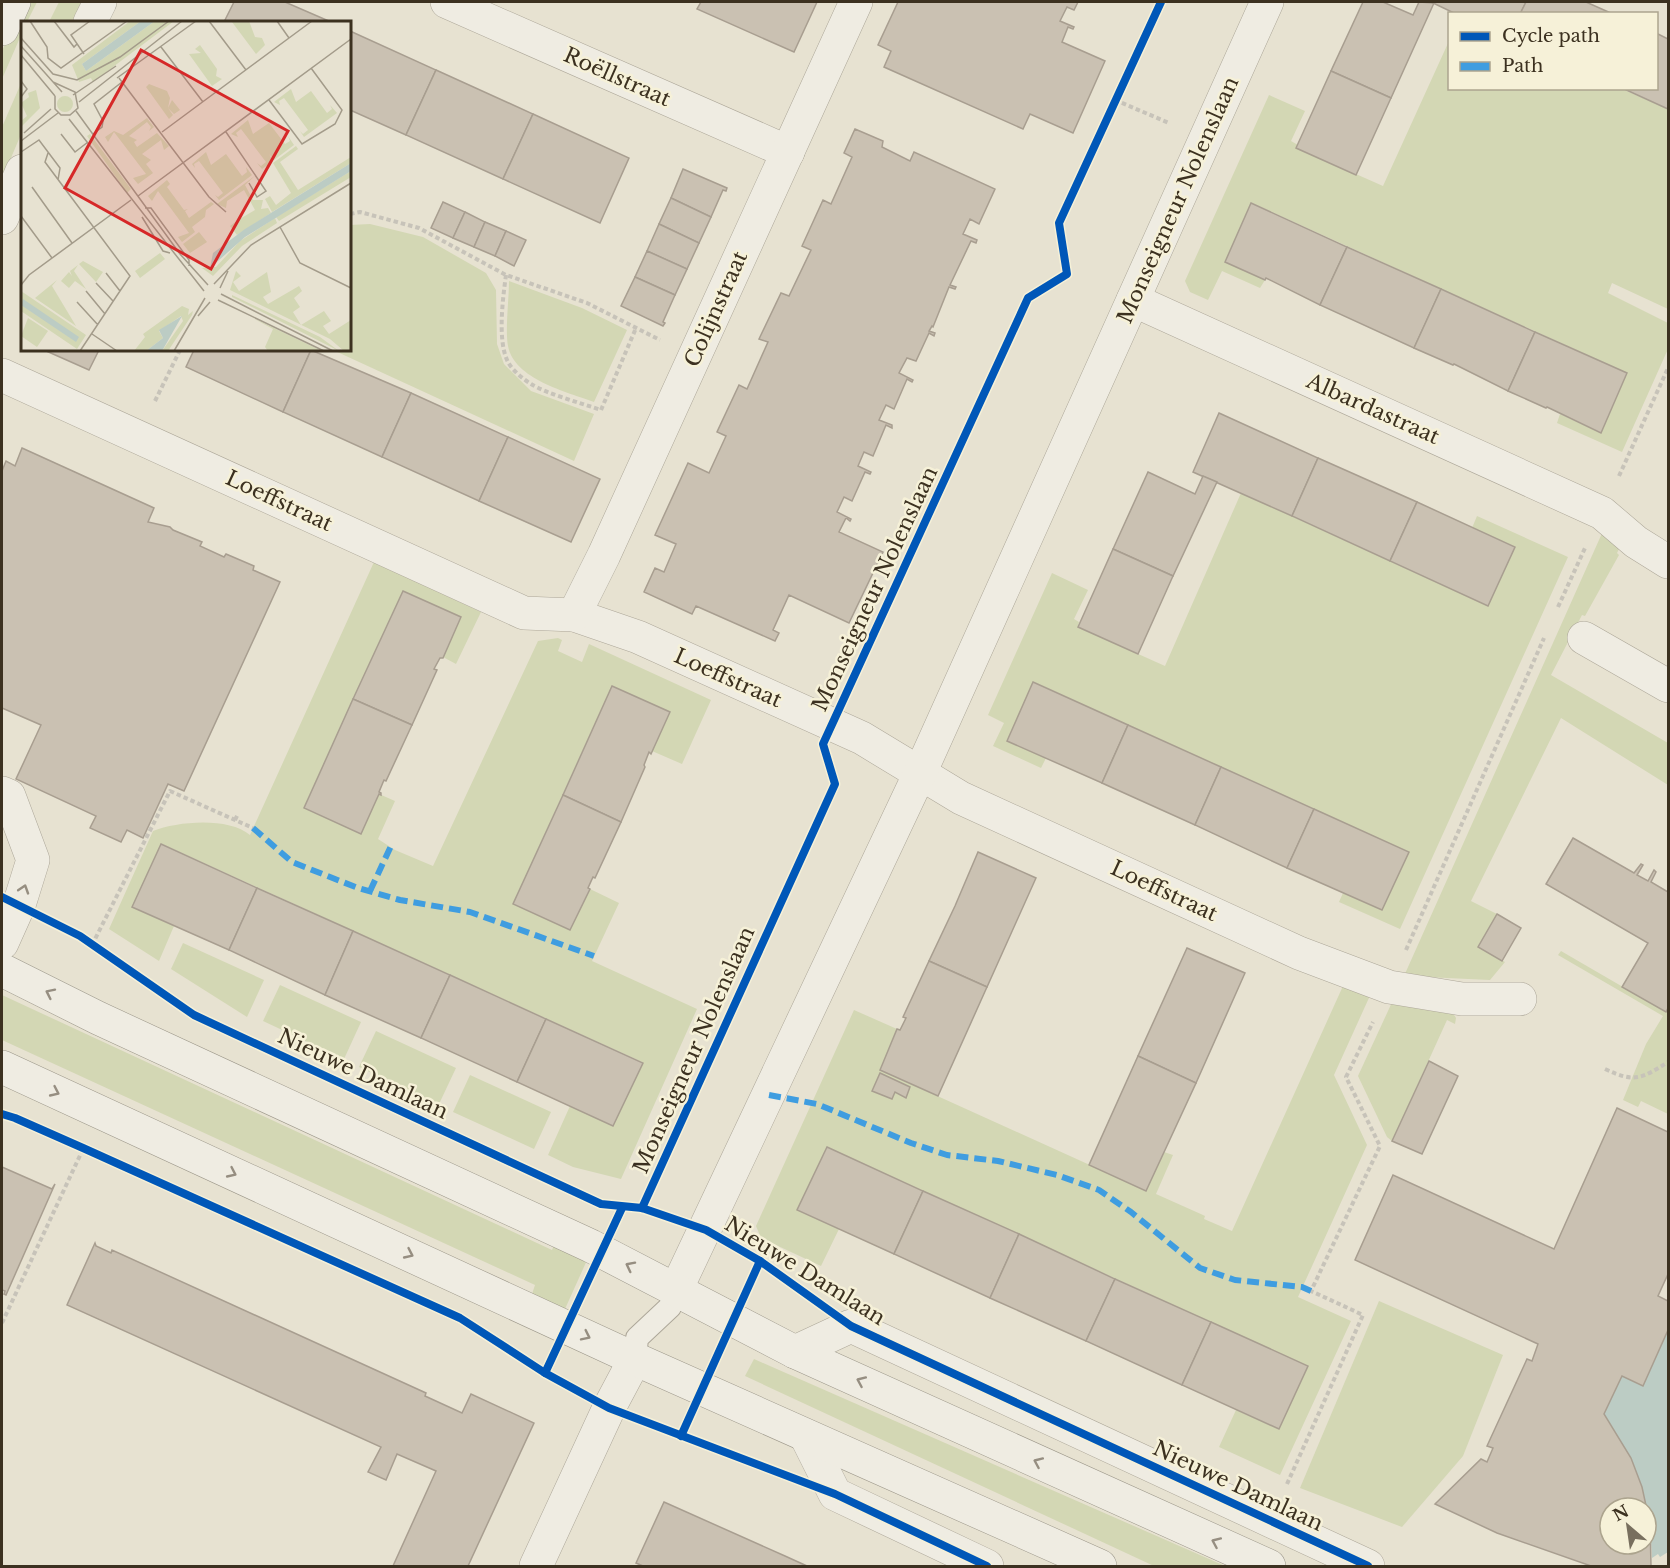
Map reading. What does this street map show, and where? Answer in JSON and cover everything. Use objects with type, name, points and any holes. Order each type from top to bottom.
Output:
[{"type":"street","points":[[2,29],[14,2]]},
{"type":"street","points":[[90,21],[99,2]]},
{"type":"street","name":"Roëllstraat","points":[[447,2],[788,152]]},
{"type":"street","name":"Colijnstraat","points":[[574,615],[604,555],[856,2]]},
{"type":"street","name":"Monseigneur Nolenslaan","points":[[676,1290],[920,773],[1267,2]]},
{"type":"street","points":[[2,218],[21,173]]},
{"type":"street","name":"Albardastraat","points":[[1133,300],[1602,513],[1636,542],[1668,562]]},
{"type":"street","name":"Loeffstraat","points":[[2,375],[524,613],[574,615],[638,637],[862,738],[961,798],[1278,944],[1389,987],[1462,999],[1520,999]]},
{"type":"street","points":[[1584,638],[1668,686]]},
{"type":"street","points":[[2,793],[9,796],[33,860],[19,905],[2,943]]},
{"type":"street","points":[[2,970],[98,1018],[596,1249],[795,1352],[1269,1566]]},
{"type":"street","points":[[2,1067],[635,1359],[1100,1566]]},
{"type":"street","name":"Nieuwe Damlaan","points":[[795,1352],[851,1326],[1368,1566]]},
{"type":"street","name":"Monseigneur Nolenslaan","points":[[536,1566],[609,1408],[635,1359]]},
{"type":"street","points":[[806,1436],[835,1494],[987,1566]]},
{"type":"lane","name":"Monseigneur Nolenslaan","points":[[635,1359],[637,1338],[670,1306],[676,1290]]},
{"type":"path","points":[[1111,111],[1120,90]]},
{"type":"path","points":[[1116,100],[1205,139]]},
{"type":"path","points":[[351,214],[360,212],[419,228],[506,274],[587,303],[694,357]]},
{"type":"path","points":[[506,274],[502,338],[507,361],[532,385],[601,410],[636,328]]},
{"type":"path","points":[[137,436],[180,351]]},
{"type":"path","points":[[1557,610],[1668,368]]},
{"type":"path","points":[[1270,1521],[1363,1315],[1311,1291],[1380,1146],[1346,1077],[1389,987],[1547,631]]},
{"type":"path","points":[[101,951],[89,943],[170,791],[253,828]]},
{"type":"path","points":[[235,820],[238,814]]},
{"type":"path","points":[[1605,1069],[1632,1079],[1650,1073],[1668,1062]]},
{"type":"path","points":[[74,1144],[94,1153]]},
{"type":"path","points":[[2,1323],[83,1148]]},
{"type":"green space","points":[[24,2],[37,2],[28,21],[21,21],[21,35],[2,79],[2,51]]},
{"type":"green space","points":[[59,2],[82,2],[72,21],[50,21]]},
{"type":"green space","points":[[1448,43],[1448,90],[1624,90],[1668,109],[1668,309],[1612,283],[1608,293],[1668,323],[1668,349],[1622,452],[1557,423],[1560,414],[1601,433],[1627,373],[1252,203],[1225,262],[1265,280],[1260,288],[1222,271],[1208,300],[1190,292],[1185,281],[1269,95],[1305,111],[1291,141],[1298,145],[1297,148],[1383,186]]},
{"type":"green space","points":[[21,83],[21,134],[2,179],[2,127]]},
{"type":"green space","points":[[370,224],[423,237],[486,273],[496,290],[497,344],[504,364],[531,391],[594,414],[574,461],[335,351],[351,351],[351,225]]},
{"type":"green space","points":[[509,281],[582,308],[627,330],[594,402],[543,383],[520,367],[512,357],[507,339]]},
{"type":"green space","points":[[1241,493],[1488,606],[1515,547],[1472,528],[1477,516],[1568,557],[1400,929],[1339,902],[1343,893],[1382,910],[1408,852],[1034,682],[1007,741],[1046,758],[1041,768],[993,746],[1004,723],[988,715],[1052,573],[1088,590],[1074,619],[1079,622],[1078,627],[1165,666]]},
{"type":"green space","points":[[1603,531],[1621,545],[1617,553],[1619,555],[1585,616],[1582,615],[1551,675],[1668,743],[1668,785],[1561,718],[1471,901],[1497,914],[1478,947],[1505,962],[1490,980],[1404,976]]},
{"type":"green space","points":[[374,562],[481,612],[456,664],[443,657],[460,617],[403,591],[304,807],[361,834],[379,794],[395,801],[378,839],[395,850],[433,866],[538,641],[558,638],[562,640],[558,651],[582,662],[589,644],[711,700],[682,764],[652,751],[670,712],[612,686],[513,904],[570,930],[590,889],[619,903],[592,961],[697,1009],[621,1179],[573,1167],[548,1155],[570,1106],[613,1125],[642,1062],[162,844],[132,907],[174,926],[159,961],[109,929],[153,831],[176,825],[203,822],[230,825],[250,835]]},
{"type":"green space","points":[[183,943],[264,980],[247,1017],[171,969]]},
{"type":"green space","points":[[1561,951],[1666,1012],[1668,1008],[1668,1114],[1641,1101],[1638,1107],[1623,1100],[1646,1044],[1663,1016],[1558,955]]},
{"type":"green space","points":[[280,985],[361,1022],[344,1059],[263,1021]]},
{"type":"green space","points":[[1343,986],[1373,989],[1334,1075],[1367,1145],[1298,1297],[1351,1321],[1280,1475],[1219,1447],[1236,1410],[1279,1429],[1307,1366],[827,1147],[798,1210],[839,1229],[821,1266],[761,1238],[756,1226],[854,1010],[897,1029],[880,1070],[1145,1190],[1164,1152],[1173,1155],[1156,1194],[1232,1231]]},
{"type":"green space","points":[[2,995],[552,1250],[555,1243],[588,1258],[565,1309],[532,1294],[535,1285],[2,1040]]},
{"type":"green space","points":[[1394,998],[1453,1013],[1456,1018],[1455,1024],[1447,1020],[1392,1141],[1387,1137],[1358,1076]]},
{"type":"green space","points":[[376,1031],[456,1068],[439,1104],[359,1067]]},
{"type":"green space","points":[[470,1075],[551,1112],[534,1149],[453,1112]]},
{"type":"green space","points":[[1379,1301],[1503,1355],[1463,1456],[1402,1527],[1300,1488]]},
{"type":"green space","points":[[754,1359],[1225,1566],[1154,1566],[745,1376]]},
{"type":"shaded area","points":[[1668,1330],[1668,1552],[1660,1557],[1658,1554],[1658,1496],[1643,1496],[1625,1449],[1604,1414],[1622,1376],[1643,1386]]},
{"type":"building","points":[[234,2],[285,2],[329,21],[224,21]]},
{"type":"building","points":[[701,2],[817,2],[794,52],[697,9]]},
{"type":"building","points":[[898,2],[1078,2],[1074,10],[1067,7],[1060,21],[1074,27],[1073,29],[1068,27],[1062,42],[1105,61],[1073,133],[1030,114],[1023,129],[884,67],[891,51],[878,45]]},
{"type":"building","points":[[1363,2],[1383,2],[1413,15],[1419,2],[1434,3],[1391,98],[1331,71]]},
{"type":"building","points":[[1431,2],[1526,2],[1521,12],[1452,12]]},
{"type":"building","points":[[1526,2],[1586,2],[1608,12],[1521,12]]},
{"type":"building","points":[[351,31],[436,70],[406,135],[351,110]]},
{"type":"building","points":[[1658,34],[1668,39],[1668,109],[1626,90],[1658,90]]},
{"type":"building","points":[[436,70],[533,114],[503,179],[406,135]]},
{"type":"building","points":[[1331,71],[1391,98],[1356,175],[1296,148]]},
{"type":"building","points":[[533,114],[629,158],[600,223],[503,179]]},
{"type":"building","points":[[855,129],[883,141],[882,147],[910,161],[914,152],[995,189],[979,224],[970,219],[963,234],[977,240],[976,243],[971,241],[950,285],[956,287],[955,289],[949,287],[933,327],[929,331],[935,333],[934,336],[929,333],[916,361],[907,358],[899,373],[913,380],[912,382],[907,379],[894,409],[886,405],[879,420],[892,425],[892,428],[886,425],[873,456],[864,452],[858,466],[871,472],[870,474],[865,472],[852,501],[844,497],[837,512],[851,519],[850,521],[846,518],[839,532],[883,552],[849,623],[789,595],[773,630],[779,633],[775,641],[696,606],[692,614],[644,592],[655,568],[664,572],[676,544],[655,535],[688,463],[709,473],[726,436],[717,432],[739,385],[747,389],[768,342],[759,339],[781,293],[789,296],[811,250],[802,246],[823,200],[831,204],[852,157],[844,153]]},
{"type":"building","points":[[683,169],[727,188],[726,191],[723,190],[711,217],[671,198]]},
{"type":"building","points":[[671,198],[711,217],[699,243],[659,224]]},
{"type":"building","points":[[443,202],[465,212],[453,238],[431,228]]},
{"type":"building","points":[[1251,203],[1347,247],[1320,305],[1266,278],[1265,280],[1225,262]]},
{"type":"building","points":[[465,212],[485,222],[474,247],[453,238]]},
{"type":"building","points":[[485,222],[506,231],[495,256],[474,247]]},
{"type":"building","points":[[659,224],[699,243],[687,269],[647,251]]},
{"type":"building","points":[[506,231],[526,240],[514,266],[495,256]]},
{"type":"building","points":[[1347,247],[1441,289],[1414,348],[1320,305]]},
{"type":"building","points":[[647,251],[687,269],[675,295],[635,277]]},
{"type":"building","points":[[635,277],[675,295],[663,326],[621,306]]},
{"type":"building","points":[[1441,289],[1535,332],[1508,391],[1454,364],[1414,348]]},
{"type":"building","points":[[1535,332],[1627,373],[1601,433],[1508,391]]},
{"type":"building","points":[[46,351],[98,351],[89,370]]},
{"type":"building","points":[[194,351],[311,351],[283,412],[186,367]]},
{"type":"building","points":[[311,351],[411,393],[382,457],[283,412]]},
{"type":"building","points":[[411,393],[508,437],[479,501],[382,457]]},
{"type":"building","points":[[1219,413],[1318,458],[1292,516],[1193,472]]},
{"type":"building","points":[[508,437],[600,479],[571,542],[479,501]]},
{"type":"building","points":[[22,448],[154,508],[148,522],[170,527],[202,542],[200,546],[224,557],[226,554],[254,566],[253,570],[280,582],[184,791],[168,784],[143,838],[127,830],[121,842],[90,828],[96,816],[16,779],[41,725],[2,708],[2,471],[6,461],[15,466]]},
{"type":"building","points":[[1318,458],[1417,502],[1390,561],[1292,516]]},
{"type":"building","points":[[1148,472],[1195,494],[1203,476],[1217,482],[1173,576],[1113,549]]},
{"type":"building","points":[[1417,502],[1515,547],[1488,606],[1390,561]]},
{"type":"building","points":[[1113,549],[1173,576],[1138,654],[1078,627]]},
{"type":"building","points":[[403,591],[461,617],[443,658],[440,658],[434,669],[437,670],[412,725],[353,699]]},
{"type":"building","points":[[1033,682],[1128,725],[1102,783],[1007,741]]},
{"type":"building","points":[[612,686],[670,712],[651,754],[649,752],[645,767],[621,822],[563,795]]},
{"type":"building","points":[[353,699],[412,725],[386,781],[384,780],[379,792],[381,795],[379,794],[361,834],[304,808]]},
{"type":"building","points":[[1128,725],[1221,767],[1195,825],[1102,783]]},
{"type":"building","points":[[1221,767],[1314,809],[1287,868],[1195,825]]},
{"type":"building","points":[[563,795],[621,822],[595,878],[593,877],[588,888],[590,889],[570,930],[513,904]]},
{"type":"building","points":[[1314,809],[1409,852],[1382,910],[1287,868]]},
{"type":"building","points":[[1573,838],[1634,873],[1641,864],[1643,865],[1637,875],[1648,881],[1654,870],[1656,872],[1651,882],[1668,892],[1668,1008],[1666,1012],[1622,987],[1648,943],[1546,884]]},
{"type":"building","points":[[161,844],[257,888],[229,950],[132,907]]},
{"type":"building","points":[[978,852],[1036,878],[987,987],[929,961]]},
{"type":"building","points":[[257,888],[353,931],[325,995],[229,950]]},
{"type":"building","points":[[1497,914],[1521,928],[1502,961],[1478,947]]},
{"type":"building","points":[[353,931],[450,975],[421,1038],[325,995]]},
{"type":"building","points":[[1187,948],[1245,973],[1196,1083],[1138,1056]]},
{"type":"building","points":[[929,961],[987,987],[938,1096],[880,1070],[897,1029],[900,1030],[906,1018],[903,1017]]},
{"type":"building","points":[[450,975],[546,1019],[517,1082],[421,1038]]},
{"type":"building","points":[[546,1019],[643,1063],[613,1126],[517,1082]]},
{"type":"building","points":[[1138,1056],[1196,1083],[1146,1191],[1089,1165]]},
{"type":"building","points":[[1429,1061],[1458,1076],[1422,1154],[1392,1141]]},
{"type":"building","points":[[880,1073],[910,1087],[906,1098],[895,1092],[892,1099],[872,1091]]},
{"type":"building","points":[[1617,1108],[1668,1132],[1668,1274],[1658,1296],[1668,1301],[1668,1330],[1643,1386],[1622,1376],[1604,1414],[1631,1458],[1644,1496],[1598,1496],[1598,1556],[1651,1556],[1651,1566],[1591,1566],[1497,1533],[1435,1504],[1481,1459],[1487,1462],[1493,1448],[1487,1446],[1527,1359],[1532,1361],[1538,1344],[1355,1260],[1393,1175],[1554,1249]]},
{"type":"building","points":[[827,1147],[923,1191],[894,1254],[797,1210]]},
{"type":"building","points":[[2,1167],[52,1189],[55,1184],[6,1295],[2,1290]]},
{"type":"building","points":[[923,1191],[1019,1234],[990,1298],[894,1254]]},
{"type":"building","points":[[1019,1234],[1115,1279],[1086,1341],[990,1298]]},
{"type":"building","points":[[95,1243],[96,1246],[111,1253],[112,1250],[426,1393],[425,1396],[462,1413],[471,1394],[534,1423],[468,1566],[393,1566],[436,1471],[397,1454],[386,1480],[368,1472],[381,1447],[67,1305]]},
{"type":"building","points":[[1115,1279],[1211,1322],[1182,1385],[1086,1341]]},
{"type":"building","points":[[1211,1322],[1308,1366],[1279,1429],[1182,1385]]},
{"type":"building","points":[[664,1502],[807,1566],[643,1566],[636,1563]]},
{"type":"marked path","points":[[253,828],[292,862],[358,888],[400,900],[470,912],[594,956]]},
{"type":"marked path","points":[[370,891],[391,846]]},
{"type":"marked path","points":[[769,1095],[817,1104],[911,1143],[947,1155],[998,1161],[1057,1175],[1099,1190],[1131,1212],[1200,1268],[1235,1280],[1302,1287],[1311,1291]]},
{"type":"cycle path","points":[[642,1208],[835,784],[823,744],[1028,298],[1067,274],[1059,223],[1161,2]]},
{"type":"cycle path","points":[[2,897],[80,936],[194,1015],[601,1204],[642,1208],[706,1230],[760,1261],[851,1326],[1368,1566]]},
{"type":"cycle path","points":[[2,1114],[83,1148],[460,1318],[545,1373],[609,1408],[835,1494],[987,1566]]},
{"type":"cycle path","points":[[545,1373],[622,1208]]},
{"type":"cycle path","points":[[681,1436],[760,1261]]}]
